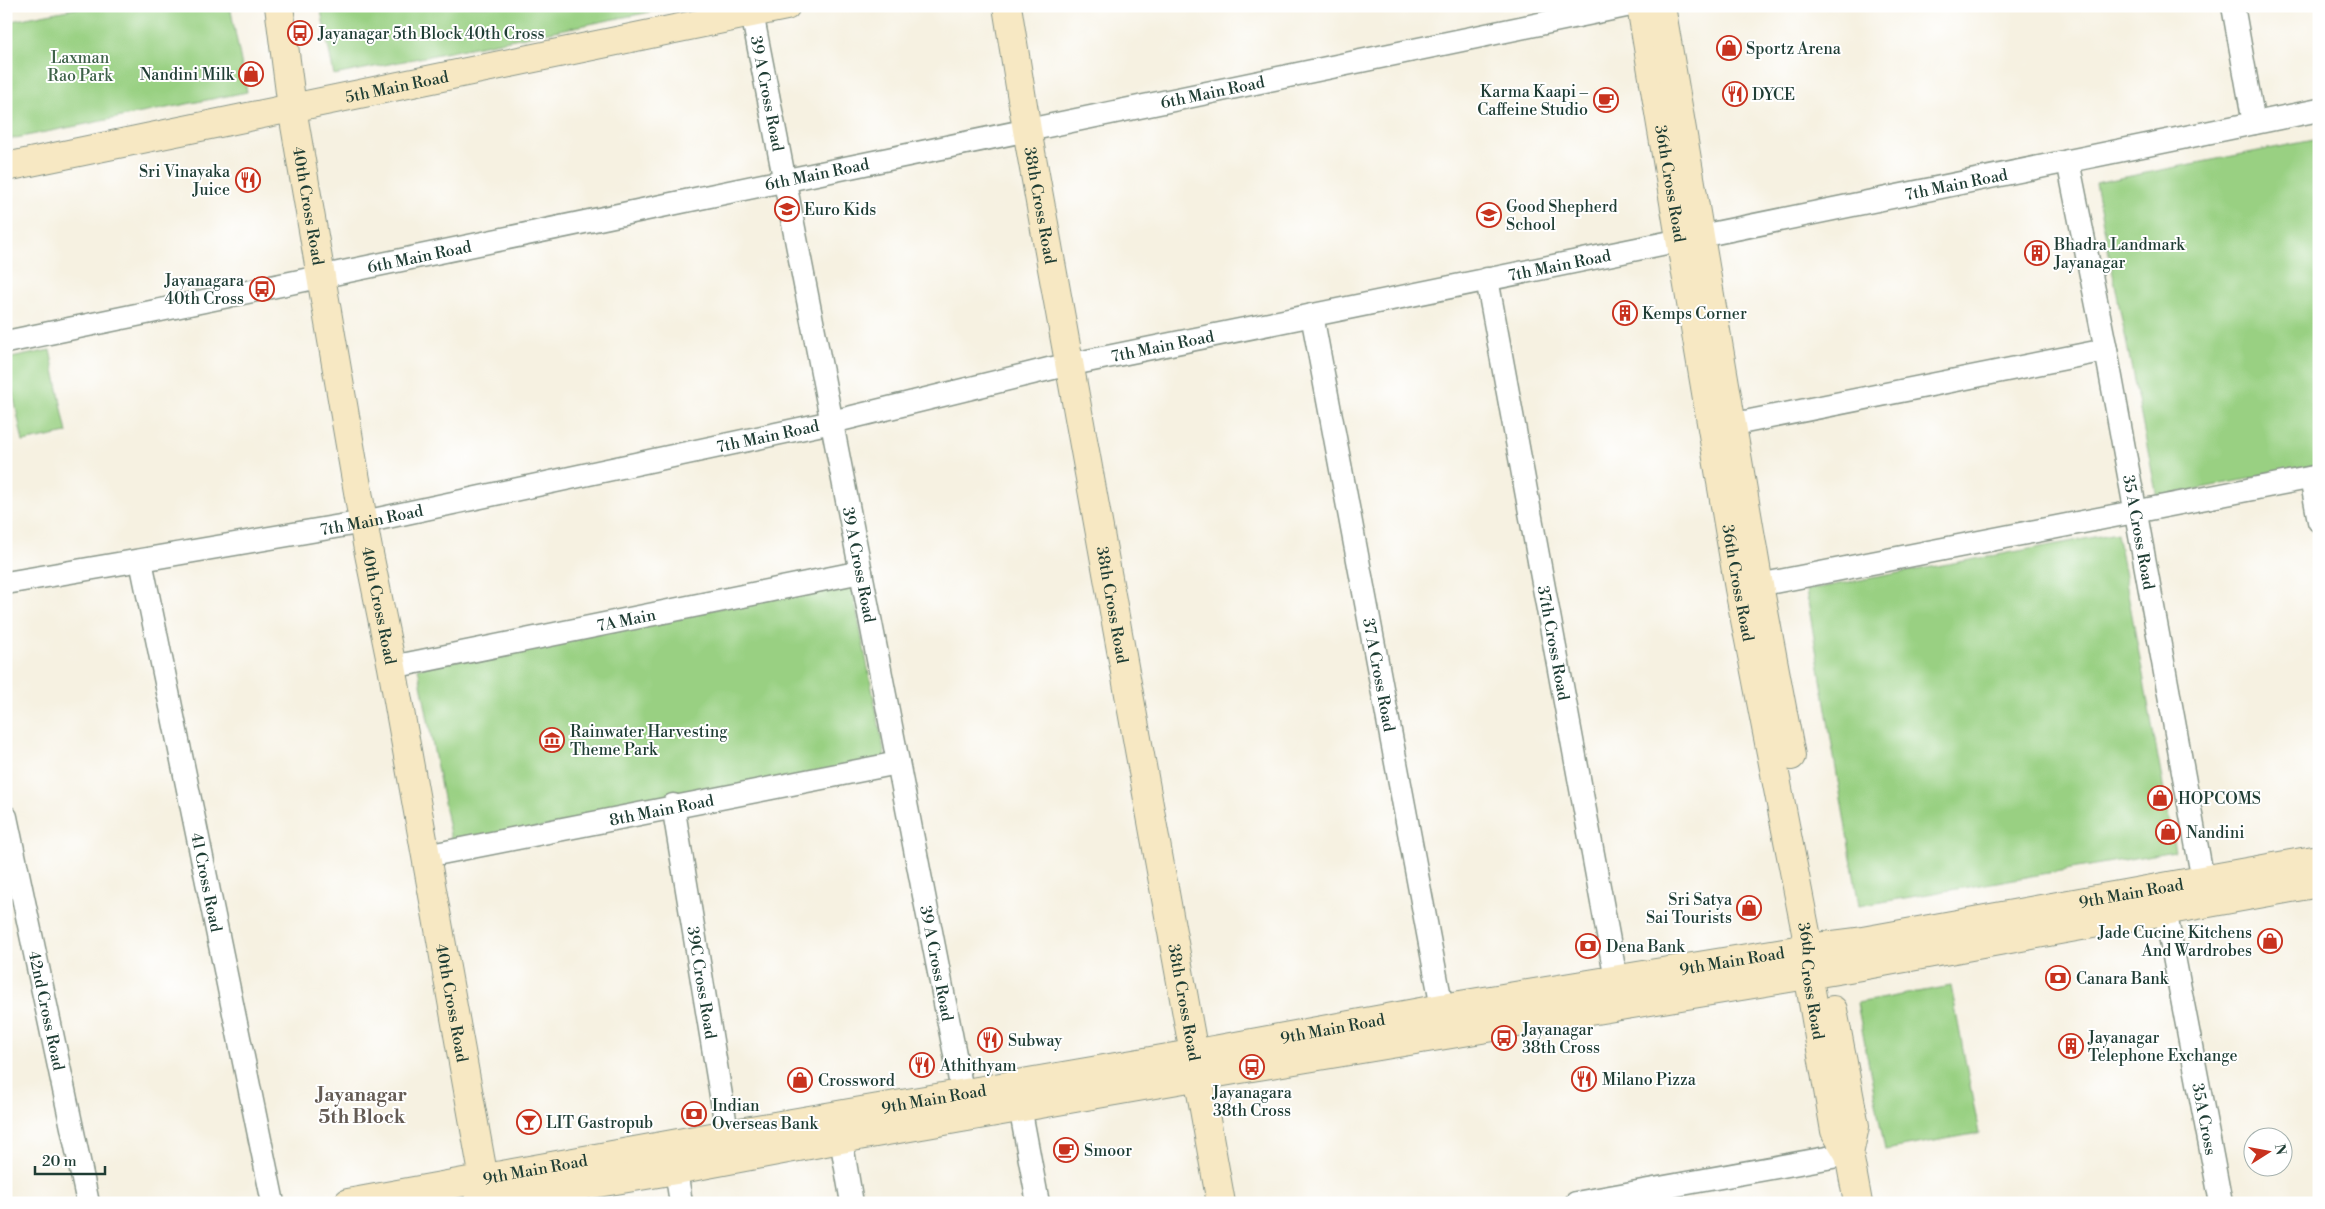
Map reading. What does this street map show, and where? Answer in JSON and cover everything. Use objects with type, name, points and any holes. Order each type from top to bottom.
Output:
[{"type":"main road","name":"40th Cross Road","points":[[279,6],[292,108],[364,522],[426,856],[484,1196]]},
{"type":"main road","name":"5th Main Road","points":[[6,167],[786,6]]},
{"type":"main road","name":"38th Cross Road","points":[[1007,6],[1027,130],[1071,364],[1221,1203]]},
{"type":"main road","name":"36th Cross Road","points":[[1642,6],[1691,238]]},
{"type":"main road","name":"36th Cross Road","points":[[1662,6],[1691,238],[1749,587],[1818,959],[1835,1131],[1849,1154],[1858,1203]]},
{"type":"main road","name":"9th Main Road","points":[[484,1196],[730,1146],[1196,1065],[1447,1034],[1620,1006],[1818,959],[1867,940],[2162,900],[2206,892],[2319,860]]},
{"type":"main road","name":"9th Main Road","points":[[2206,892],[2319,884]]},
{"type":"main road","name":"9th Main Road","points":[[348,1203],[484,1196],[676,1170],[730,1146],[841,1139],[965,1105],[1020,1107],[1442,1008],[1617,979],[1818,959]]},
{"type":"street","name":"6th Main Road","points":[[6,342],[1626,6]]},
{"type":"street","points":[[2233,6],[2254,123]]},
{"type":"street","name":"39 A Cross Road","points":[[752,13],[965,1105]]},
{"type":"street","name":"7th Main Road","points":[[6,583],[364,522],[832,422],[1071,364],[2319,110]]},
{"type":"street","name":"35 A Cross Road","points":[[2068,161],[2106,350],[2206,892]]},
{"type":"street","name":"37th Cross Road","points":[[1487,279],[1617,979],[1620,1006]]},
{"type":"street","name":"37 A Cross Road","points":[[1312,315],[1447,1034]]},
{"type":"street","points":[[1722,427],[2106,350]]},
{"type":"street","points":[[1749,587],[2315,477],[2319,521]]},
{"type":"street","name":"41 Cross Road","points":[[141,561],[272,1203]]},
{"type":"street","name":"7A Main","points":[[392,667],[861,572]]},
{"type":"street","name":"8th Main Road","points":[[426,856],[898,762]]},
{"type":"street","name":"39C Cross Road","points":[[674,806],[730,1146]]},
{"type":"street","name":"42nd Cross Road","points":[[6,817],[88,1203]]},
{"type":"street","name":"35A Cross","points":[[2162,900],[2221,1203]]},
{"type":"street","points":[[1020,1107],[1038,1203]]},
{"type":"street","points":[[841,1139],[852,1203]]},
{"type":"street","points":[[1576,1203],[1849,1154]]},
{"type":"street","points":[[676,1170],[681,1203]]},
{"type":"green space","name":"Laxman Rao Park","points":[[88,6],[230,6],[247,92],[6,140],[6,22]]},
{"type":"green space","points":[[320,6],[680,6],[334,75]]},
{"type":"green space","points":[[2319,139],[2319,465],[2157,497],[2095,183]]},
{"type":"green space","points":[[50,350],[67,433],[23,442],[6,359]]},
{"type":"green space","points":[[2117,533],[2175,851],[1859,906],[1806,590]]},
{"type":"green space","name":"Rainwater Harvesting Theme Park","points":[[851,582],[886,760],[452,845],[418,668]]},
{"type":"green space","points":[[1951,986],[1979,1133],[1885,1150],[1857,1003]]},
{"type":"place","name":"Jayanagar 5th Block 40th Cross","points":[[300,33]]},
{"type":"place","name":"Sportz Arena","points":[[1729,48]]},
{"type":"place","name":"Nandini Milk","points":[[251,74]]},
{"type":"place","name":"DYCE","points":[[1735,94]]},
{"type":"place","name":"Karma Kaapi – Caffeine Studio","points":[[1606,100]]},
{"type":"place","name":"Sri Vinayaka Juice","points":[[248,180]]},
{"type":"place","name":"Euro Kids","points":[[787,209]]},
{"type":"place","name":"Good Shepherd School","points":[[1489,215]]},
{"type":"place","name":"Bhadra Landmark Jayanagar","points":[[2037,253]]},
{"type":"place","name":"Jayanagara 40th Cross","points":[[262,289]]},
{"type":"place","name":"Kemps Corner","points":[[1625,313]]},
{"type":"place","name":"Rainwater Harvesting Theme Park","points":[[552,740]]},
{"type":"place","name":"HOPCOMS","points":[[2160,798]]},
{"type":"place","name":"Nandini","points":[[2168,832]]},
{"type":"place","name":"Sri Satya Sai Tourists","points":[[1749,908]]},
{"type":"place","name":"Jade Cucine Kitchens And Wardrobes","points":[[2270,941]]},
{"type":"place","name":"Dena Bank","points":[[1588,946]]},
{"type":"place","name":"Canara Bank","points":[[2058,978]]},
{"type":"place","name":"Jayanagar 38th Cross","points":[[1504,1038]]},
{"type":"place","name":"Subway","points":[[990,1040]]},
{"type":"place","name":"Jayanagar Telephone Exchange","points":[[2071,1046]]},
{"type":"place","name":"Athithyam","points":[[922,1065]]},
{"type":"place","name":"Jayanagara 38th Cross","points":[[1252,1067]]},
{"type":"place","name":"Milano Pizza","points":[[1584,1079]]},
{"type":"place","name":"Crossword","points":[[800,1080]]},
{"type":"place","name":"Indian Overseas Bank","points":[[694,1114]]},
{"type":"place","name":"LIT Gastropub","points":[[529,1122]]},
{"type":"place","name":"Smoor","points":[[1066,1150]]},
{"type":"district","name":"Jayanagar 5th Block","points":[[362,1105]]}]
